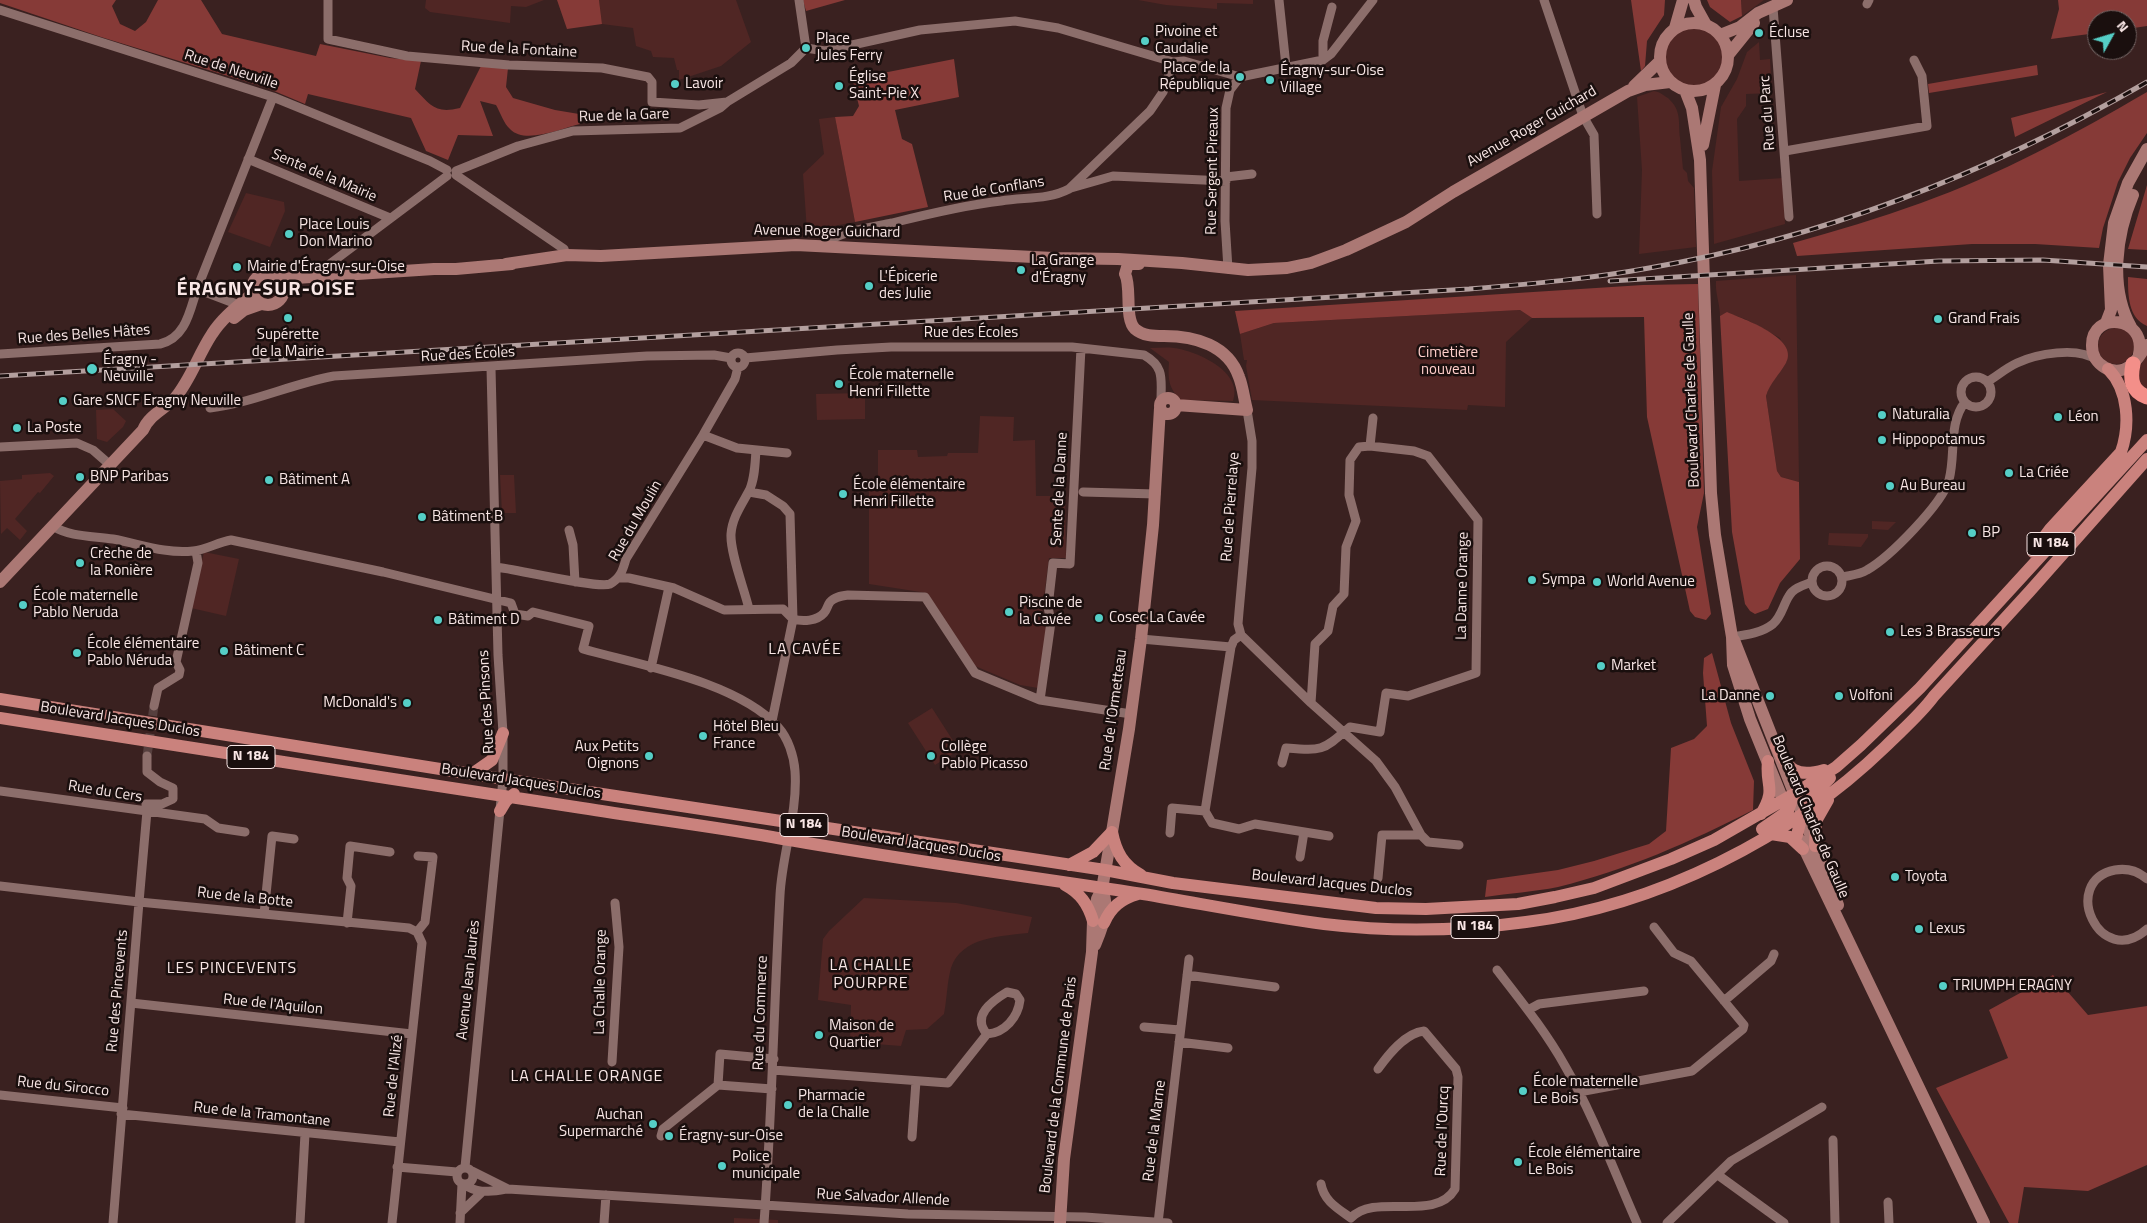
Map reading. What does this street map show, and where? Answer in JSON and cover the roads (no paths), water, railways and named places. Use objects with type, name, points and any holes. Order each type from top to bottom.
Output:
[{"type":"highway","points":[[2140,354],[2131,376],[2134,388],[2147,397]]},
{"type":"main road","points":[[1676,28],[1690,23],[1706,25],[1720,34],[1725,42],[1728,54],[1726,70],[1715,85],[1701,91],[1685,90],[1670,82],[1663,72],[1660,61],[1663,43],[1676,28],[1683,0]]},
{"type":"main road","points":[[1694,0],[1706,25]]},
{"type":"main road","points":[[1720,34],[1740,27],[1765,9],[1780,3]]},
{"type":"main road","points":[[1728,54],[1747,30],[1780,3]]},
{"type":"main road","name":"Avenue Roger Guichard","points":[[1628,91],[1649,74],[1660,61]]},
{"type":"main road","name":"Avenue Roger Guichard","points":[[282,283],[311,278],[456,269],[566,255],[601,256],[773,245],[1052,258],[1128,268],[1261,270],[1298,266],[1346,250],[1406,222],[1453,192],[1628,91],[1645,85],[1670,82]]},
{"type":"main road","name":"Boulevard Charles de Gaulle","points":[[1700,160],[1715,85]]},
{"type":"main road","name":"Boulevard Charles de Gaulle","points":[[1685,90],[1693,112],[1700,160],[1712,501],[1715,535],[1732,638],[1733,665],[1750,719],[1768,761],[1792,809],[1879,1004],[1984,1223]]},
{"type":"main road","points":[[2106,324],[2111,310],[2117,236],[2116,215],[2128,183],[2147,150]]},
{"type":"main road","points":[[2117,236],[2147,166]]},
{"type":"main road","points":[[547,263],[564,260],[566,255]]},
{"type":"main road","name":"Avenue Roger Guichard","points":[[500,264],[567,264],[601,256]]},
{"type":"main road","name":"Avenue Roger Guichard","points":[[1128,268],[1179,263],[1228,269]]},
{"type":"main road","name":"Rue de Pierrelaye","points":[[1128,268],[1129,303],[1132,323],[1135,328],[1147,336],[1192,337],[1212,345],[1223,353],[1234,366],[1239,377],[1247,410]]},
{"type":"main road","points":[[0,582],[143,430],[148,420],[174,398],[184,386],[212,333],[239,305],[257,299],[270,306],[279,301],[282,283],[271,273],[260,275],[253,283],[257,299]]},
{"type":"main road","points":[[2108,369],[2120,370],[2140,354],[2140,342],[2120,301],[2113,273]]},
{"type":"main road","points":[[143,430],[153,427],[182,398],[208,350],[228,323],[257,299]]},
{"type":"main road","points":[[1978,625],[1979,612],[2039,545],[2050,529],[2121,452],[2126,438],[2125,404],[2119,385],[2108,369],[2096,360],[2092,349],[2092,340],[2096,332],[2106,324],[2120,322],[2147,334]]},
{"type":"main road","points":[[1167,407],[1247,410]]},
{"type":"main road","name":"Rue de l'Ormetteau","points":[[1102,889],[1131,714],[1156,494],[1160,434],[1167,407]]},
{"type":"main road","name":"N 184","points":[[1792,809],[1914,694],[2147,440]]},
{"type":"main road","name":"N 184","points":[[1792,809],[1837,788],[1868,763],[1925,708],[2142,470],[2147,459]]},
{"type":"main road","name":"Boulevard Charles de Gaulle","points":[[1732,638],[1741,655],[1776,746],[1797,835],[1809,847]]},
{"type":"main road","name":"Boulevard Jacques Duclos","points":[[0,699],[503,779],[1105,870],[1173,883],[1376,908],[1426,910],[1518,904],[1584,890],[1619,879],[1714,840],[1761,814],[1792,809]]},
{"type":"main road","name":"Boulevard Jacques Duclos","points":[[0,718],[1327,924],[1424,929],[1465,928],[1528,922],[1603,906],[1659,888],[1725,858],[1771,834],[1792,809]]},
{"type":"main road","points":[[472,774],[492,760],[504,733]]},
{"type":"main road","name":"N 184","points":[[1776,746],[1790,768],[1798,773],[1811,774],[1836,767]]},
{"type":"main road","points":[[1761,814],[1771,794],[1767,772],[1768,761]]},
{"type":"main road","name":"N 184","points":[[1792,809],[1813,795],[1833,775],[1836,767]]},
{"type":"main road","name":"N 184","points":[[463,790],[470,785],[490,784],[503,779]]},
{"type":"main road","name":"N 184","points":[[506,796],[521,791],[536,790],[544,785]]},
{"type":"main road","points":[[1771,834],[1790,837],[1809,847],[1816,821],[1824,804],[1837,788]]},
{"type":"main road","points":[[500,810],[506,796]]},
{"type":"main road","points":[[1725,858],[1742,840],[1771,825],[1792,809]]},
{"type":"main road","points":[[1069,865],[1093,852],[1112,832]]},
{"type":"main road","points":[[1112,832],[1115,847],[1122,860],[1146,878]]},
{"type":"main road","name":"N 184","points":[[1062,883],[1072,879],[1093,876],[1105,870]]},
{"type":"main road","name":"N 184","points":[[1102,889],[1146,878]]},
{"type":"main road","points":[[1062,883],[1083,898],[1098,922],[1117,903],[1128,897],[1140,894]]},
{"type":"main road","name":"Boulevard de la Commune de Paris","points":[[1060,1220],[1064,1159],[1092,952],[1098,922],[1097,899],[1102,889]]},
{"type":"street","name":"Rue de la Fontaine","points":[[328,0],[328,39],[407,56],[509,65],[612,70],[648,77],[652,82],[652,102],[699,105],[726,102]]},
{"type":"street","points":[[799,0],[806,48],[825,51],[920,30],[1015,21],[1058,28],[1173,62],[1184,61],[1240,77],[1286,66],[1309,64],[1323,60],[1331,54],[1372,0]]},
{"type":"street","points":[[1280,0],[1286,66]]},
{"type":"street","points":[[1544,0],[1583,116],[1594,136],[1597,214]]},
{"type":"street","name":"Rue du Parc","points":[[1780,3],[1785,151],[1790,217]]},
{"type":"street","points":[[1323,60],[1323,42],[1332,7]]},
{"type":"street","name":"Rue de Neuville","points":[[0,10],[273,97],[430,161],[452,173],[564,249],[566,255]]},
{"type":"street","name":"Rue de la Gare","points":[[311,278],[452,173],[518,146],[572,131],[680,128],[720,108],[726,102],[791,63],[806,48]]},
{"type":"street","points":[[1785,151],[1927,126],[1922,76],[1914,60]]},
{"type":"street","name":"Rue de Conflans","points":[[820,246],[830,238],[866,229],[1001,200],[1052,196],[1069,189],[1150,111],[1163,92],[1173,62]]},
{"type":"street","name":"Rue Sergent Pireaux","points":[[1228,269],[1225,221],[1226,108],[1230,90],[1240,77]]},
{"type":"street","name":"Rue des Belles Hâtes","points":[[0,354],[166,342],[182,330],[273,97]]},
{"type":"street","name":"Sente de la Mairie","points":[[248,159],[390,218]]},
{"type":"street","points":[[1069,189],[1113,176],[1226,179],[1252,174]]},
{"type":"street","points":[[197,289],[239,305]]},
{"type":"street","points":[[2076,352],[2092,340]]},
{"type":"street","name":"Rue des Écoles","points":[[745,358],[891,347],[1081,348],[1144,355],[1154,360],[1160,368],[1167,407]]},
{"type":"street","name":"Sente de la Danne","points":[[1040,700],[1052,622],[1048,607],[1053,563],[1070,564],[1081,348]]},
{"type":"street","points":[[1988,382],[2012,366],[2030,358],[2076,352],[2084,353],[2096,360]]},
{"type":"street","points":[[737,353],[745,358],[744,364],[738,367],[732,364],[731,358],[737,353]]},
{"type":"street","name":"Rue des Écoles","points":[[210,408],[230,405],[301,383],[334,376],[491,368],[647,356],[714,355],[731,358]]},
{"type":"street","name":"Rue du Moulin","points":[[496,567],[575,582],[608,585],[620,578],[626,559],[703,435],[734,379],[738,367]]},
{"type":"street","name":"Rue des Pinsons","points":[[491,368],[498,662],[504,733],[503,779],[506,796]]},
{"type":"street","points":[[1975,377],[1988,382],[1990,394],[1987,402],[1978,406],[1965,402],[1961,393],[1966,380],[1975,377]]},
{"type":"street","points":[[1842,577],[1866,571],[1888,556],[1942,494],[1949,480],[1956,420],[1959,410],[1965,402]]},
{"type":"street","name":"Rue de Pierrelaye","points":[[1241,635],[1238,624],[1252,468],[1252,441],[1247,410]]},
{"type":"street","points":[[1311,704],[1315,644],[1328,631],[1333,606],[1344,594],[1346,548],[1356,521],[1349,495],[1350,460],[1359,447],[1370,446],[1373,418]]},
{"type":"street","points":[[703,435],[737,448],[787,453]]},
{"type":"street","points":[[0,447],[77,443],[93,450],[109,464]]},
{"type":"street","name":"La Danne Orange","points":[[1344,732],[1350,727],[1380,732],[1386,693],[1408,696],[1476,672],[1478,520],[1428,456],[1414,451],[1370,446]]},
{"type":"street","points":[[749,608],[733,548],[731,533],[741,503],[749,492],[754,474],[756,450]]},
{"type":"street","points":[[749,492],[766,495],[783,506],[790,514],[794,619],[772,721]]},
{"type":"street","name":"Sente de la Danne","points":[[1083,492],[1156,494]]},
{"type":"street","points":[[53,526],[61,531],[116,540],[170,552],[196,551],[198,563],[176,662],[180,670],[179,675],[158,688],[154,706]]},
{"type":"street","points":[[569,530],[574,545],[575,582]]},
{"type":"street","name":"Rue du Commerce","points":[[196,551],[218,542],[231,540],[383,572],[511,603],[515,614],[528,616],[533,612],[588,626],[583,649],[694,680],[742,700],[772,721],[786,740],[792,756],[796,789],[780,892],[774,1058],[764,1223]]},
{"type":"street","points":[[1822,567],[1836,569],[1842,577],[1841,587],[1835,594],[1830,596],[1819,594],[1812,582],[1814,573],[1822,567]]},
{"type":"street","points":[[620,578],[629,578],[669,587],[724,610],[749,608],[783,609],[794,619],[803,622],[820,617],[826,612],[829,603],[837,597],[848,595],[925,597],[975,673],[1040,700],[1131,714]]},
{"type":"street","points":[[1732,638],[1754,633],[1774,623],[1784,609],[1789,595],[1794,590],[1812,582]]},
{"type":"street","points":[[651,668],[669,587]]},
{"type":"street","points":[[1329,836],[1255,824],[1239,829],[1212,823],[1205,811],[1231,647],[1234,640],[1241,635],[1311,704],[1376,761],[1395,787],[1421,835],[1428,842],[1459,845]]},
{"type":"street","points":[[1141,638],[1231,647]]},
{"type":"street","points":[[1282,763],[1286,748],[1312,750],[1326,747],[1344,732]]},
{"type":"street","points":[[147,756],[147,772],[160,782],[173,788],[172,799],[162,804],[146,804],[147,811],[205,818],[218,828],[245,832]]},
{"type":"street","name":"Rue du Cers","points":[[0,791],[147,811],[139,902]]},
{"type":"street","points":[[1170,833],[1172,808],[1205,811]]},
{"type":"street","name":"Avenue Jean Jaurès","points":[[465,1170],[500,810]]},
{"type":"street","points":[[1300,857],[1304,832]]},
{"type":"street","points":[[1378,878],[1382,835],[1421,835]]},
{"type":"street","points":[[264,914],[272,836],[294,839]]},
{"type":"street","points":[[347,923],[351,886],[347,878],[350,846],[390,852]]},
{"type":"street","points":[[417,932],[425,922],[433,857],[418,856]]},
{"type":"street","points":[[2147,879],[2132,870],[2111,871],[2093,884],[2088,895],[2087,907],[2090,919],[2107,936],[2118,939],[2130,939],[2147,929]]},
{"type":"street","points":[[0,889],[139,902]]},
{"type":"street","name":"Rue de la Botte","points":[[139,902],[409,928],[417,932]]},
{"type":"street","name":"Rue des Pincevents","points":[[112,1223],[139,902]]},
{"type":"street","name":"La Challe Orange","points":[[612,1062],[618,947],[615,903]]},
{"type":"street","points":[[1579,1092],[1678,1075],[1696,1069],[1743,1030],[1744,1025],[1691,961],[1674,953],[1654,928]]},
{"type":"street","name":"Rue de l'Alizé","points":[[392,1223],[422,943],[417,932]]},
{"type":"street","points":[[1724,1001],[1771,961],[1774,954]]},
{"type":"street","name":"Rue de la Marne","points":[[1161,1223],[1189,959]]},
{"type":"street","points":[[1497,970],[1557,1052],[1579,1092],[1637,1223]]},
{"type":"street","points":[[1187,975],[1275,987]]},
{"type":"street","points":[[1528,1010],[1539,1004],[1644,990]]},
{"type":"street","points":[[773,1070],[948,1083],[987,1034],[996,1033],[1011,1022],[1019,1012],[1020,1000],[1016,994],[1007,992],[994,1000],[984,1012],[980,1019],[982,1028],[987,1034]]},
{"type":"street","name":"Rue de l'Aquilon","points":[[131,1003],[412,1034]]},
{"type":"street","points":[[1144,1027],[1180,1030]]},
{"type":"street","name":"Rue de l'Ourcq","points":[[1321,1184],[1324,1196],[1350,1221],[1362,1210],[1429,1213],[1442,1206],[1455,1189],[1458,1078],[1456,1069],[1424,1031],[1416,1032],[1405,1040],[1388,1055],[1378,1069]]},
{"type":"street","points":[[1179,1042],[1228,1048]]},
{"type":"street","points":[[718,1084],[720,1054],[774,1058]]},
{"type":"street","points":[[912,1137],[916,1081]]},
{"type":"street","points":[[661,1136],[663,1129],[718,1084],[772,1089]]},
{"type":"street","name":"Rue du Sirocco","points":[[0,1095],[122,1111]]},
{"type":"street","points":[[1667,1223],[1738,1156],[1822,1107]]},
{"type":"street","name":"Rue de la Tramontane","points":[[122,1111],[306,1134],[400,1142]]},
{"type":"street","points":[[300,1223],[306,1134]]},
{"type":"street","points":[[1833,1140],[1835,1223]]},
{"type":"street","points":[[397,1167],[465,1170],[473,1178],[468,1184],[463,1184]]},
{"type":"street","points":[[465,1170],[457,1179],[471,1190],[481,1192]]},
{"type":"street","name":"Rue Salvador Allende","points":[[465,1170],[508,1189]]},
{"type":"street","points":[[1718,1175],[1784,1223]]},
{"type":"street","points":[[460,1223],[463,1184]]},
{"type":"street","name":"Rue Salvador Allende","points":[[481,1192],[508,1189],[908,1214],[1161,1223]]},
{"type":"street","points":[[460,1213],[481,1192]]},
{"type":"street","points":[[604,1223],[606,1195]]},
{"type":"street","points":[[1888,1202],[1889,1223]]},
{"type":"tunnel","points":[[147,756],[154,706]]},
{"type":"railway","points":[[0,376],[1469,289],[1604,275],[1715,255],[1780,239],[1907,197],[2029,145],[2147,82]]},
{"type":"railway","points":[[1610,281],[1939,261],[2043,260],[2147,267]]},
{"type":"place","name":"Écluse","points":[[1759,33]]},
{"type":"place","name":"Pivoine et Caudalie","points":[[1145,41]]},
{"type":"place","name":"Place Jules Ferry","points":[[806,48]]},
{"type":"place","name":"Place de la République","points":[[1240,77]]},
{"type":"place","name":"Éragny-sur-Oise Village","points":[[1270,80]]},
{"type":"place","name":"Lavoir","points":[[675,84]]},
{"type":"place","name":"Église Saint-Pie X","points":[[839,86]]},
{"type":"place","name":"Place Louis Don Marino","points":[[289,234]]},
{"type":"place","name":"Mairie d'Éragny-sur-Oise","points":[[237,267]]},
{"type":"place","name":"La Grange d'Éragny","points":[[1021,270]]},
{"type":"place","name":"L'Épicerie des Julie","points":[[869,286]]},
{"type":"place","name":"Supérette de la Mairie","points":[[288,318]]},
{"type":"place","name":"Grand Frais","points":[[1938,319]]},
{"type":"place","name":"Éragny - Neuville","points":[[92,369]]},
{"type":"place","name":"École maternelle Henri Fillette","points":[[839,384]]},
{"type":"place","name":"Gare SNCF Eragny Neuville","points":[[63,401]]},
{"type":"place","name":"Naturalia","points":[[1882,415]]},
{"type":"place","name":"Léon","points":[[2058,417]]},
{"type":"place","name":"La Poste","points":[[17,428]]},
{"type":"place","name":"Hippopotamus","points":[[1882,440]]},
{"type":"place","name":"La Criée","points":[[2009,473]]},
{"type":"place","name":"BNP Paribas","points":[[80,477]]},
{"type":"place","name":"Bâtiment A","points":[[269,480]]},
{"type":"place","name":"Au Bureau","points":[[1890,486]]},
{"type":"place","name":"École élémentaire Henri Fillette","points":[[843,494]]},
{"type":"place","name":"Bâtiment B","points":[[422,517]]},
{"type":"place","name":"BP","points":[[1972,533]]},
{"type":"place","name":"Crèche de la Ronière","points":[[80,563]]},
{"type":"place","name":"Sympa","points":[[1532,580]]},
{"type":"place","name":"World Avenue","points":[[1597,582]]},
{"type":"place","name":"École maternelle Pablo Neruda","points":[[23,605]]},
{"type":"place","name":"Piscine de la Cavée","points":[[1009,612]]},
{"type":"place","name":"Cosec La Cavée","points":[[1099,618]]},
{"type":"place","name":"Bâtiment D","points":[[438,620]]},
{"type":"place","name":"Les 3 Brasseurs","points":[[1890,632]]},
{"type":"place","name":"Bâtiment C","points":[[224,651]]},
{"type":"place","name":"École élémentaire Pablo Néruda","points":[[77,653]]},
{"type":"place","name":"Market","points":[[1601,666]]},
{"type":"place","name":"La Danne","points":[[1770,696]]},
{"type":"place","name":"Volfoni","points":[[1839,696]]},
{"type":"place","name":"McDonald's","points":[[407,703]]},
{"type":"place","name":"Hôtel Bleu France","points":[[703,736]]},
{"type":"place","name":"Aux Petits Oignons","points":[[649,756]]},
{"type":"place","name":"Collège Pablo Picasso","points":[[931,756]]},
{"type":"place","name":"Toyota","points":[[1895,877]]},
{"type":"place","name":"Lexus","points":[[1919,929]]},
{"type":"place","name":"TRIUMPH ERAGNY","points":[[1943,986]]},
{"type":"place","name":"Maison de Quartier","points":[[819,1035]]},
{"type":"place","name":"École maternelle Le Bois","points":[[1523,1091]]},
{"type":"place","name":"Pharmacie de la Challe","points":[[788,1105]]},
{"type":"place","name":"Auchan Supermarché","points":[[653,1124]]},
{"type":"place","name":"Éragny-sur-Oise","points":[[669,1136]]},
{"type":"place","name":"École élémentaire Le Bois","points":[[1518,1162]]},
{"type":"place","name":"Police municipale","points":[[722,1166]]},
{"type":"district","name":"ÉRAGNY-SUR-OISE","points":[[266,290]]},
{"type":"district","name":"LA CAVÉE","points":[[805,650]]},
{"type":"district","name":"LES PINCEVENTS","points":[[232,969]]},
{"type":"district","name":"LA CHALLE POURPRE","points":[[871,975]]},
{"type":"district","name":"LA CHALLE ORANGE","points":[[587,1077]]},
{"type":"park label","name":"Cimetière nouveau","points":[[1448,362]]}]
